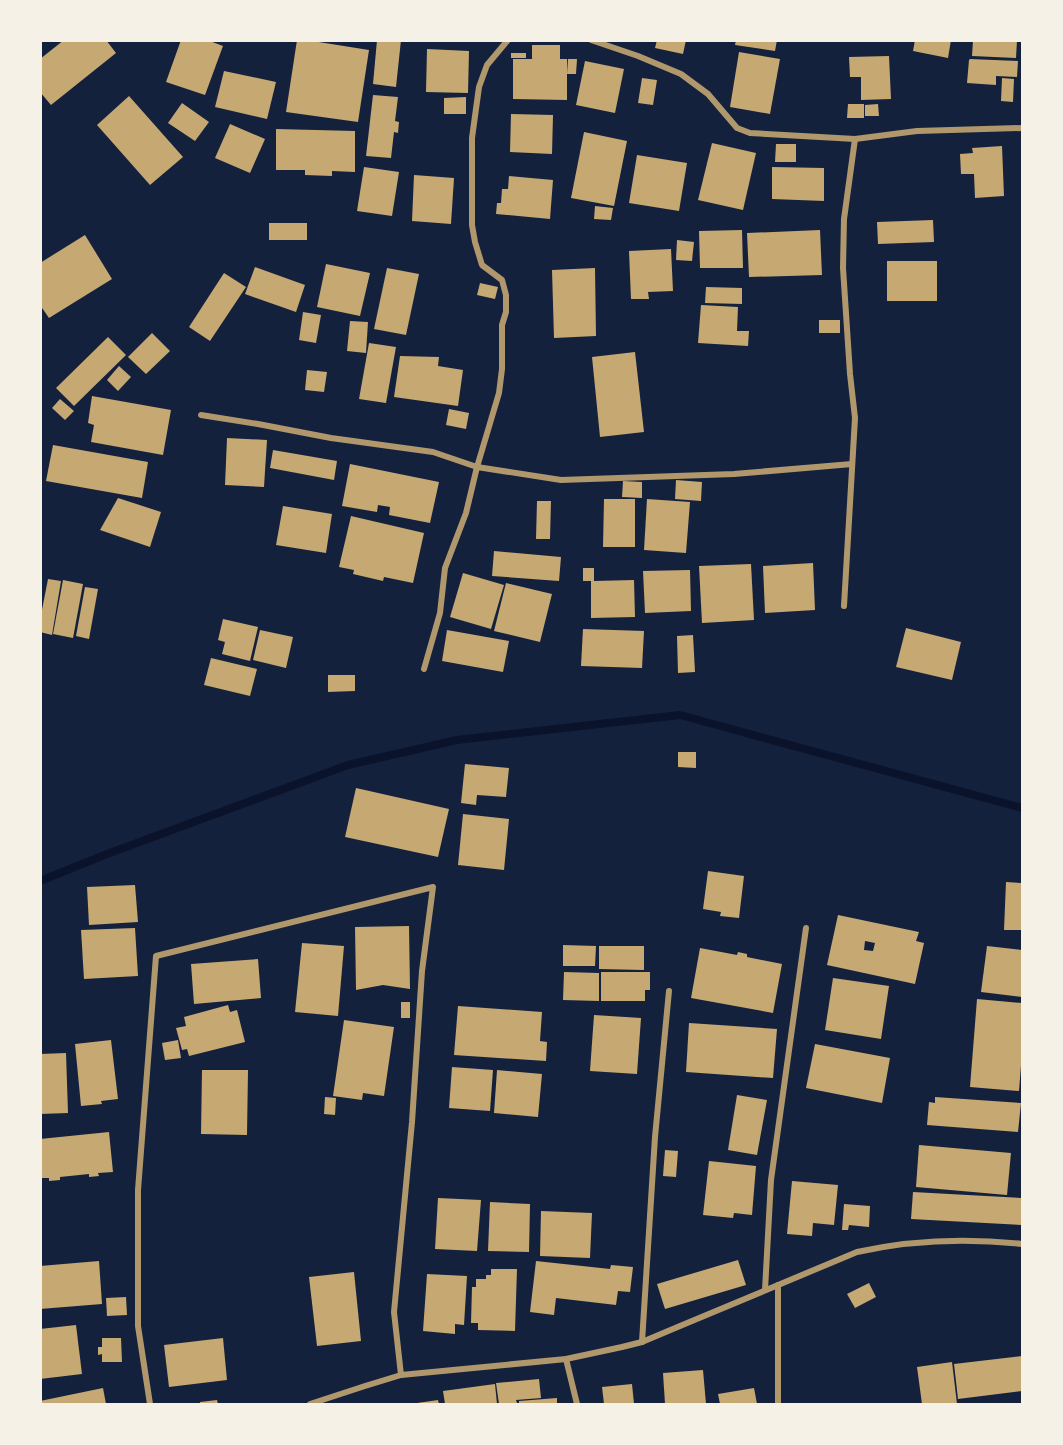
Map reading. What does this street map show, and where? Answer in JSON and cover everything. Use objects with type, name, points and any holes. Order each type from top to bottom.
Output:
[{"type":"street","points":[[424,669],[440,613],[445,568],[466,513],[499,393],[502,369],[502,325],[506,312],[506,295],[502,280],[482,265],[475,242],[472,225],[472,138],[479,87],[487,65],[508,40]]},
{"type":"street","points":[[591,40],[681,74],[708,94],[737,128],[750,134],[855,139],[917,131],[1021,128],[1023,120]]},
{"type":"street","points":[[844,606],[855,418],[843,268],[844,219],[855,139]]},
{"type":"street","points":[[201,415],[331,438],[433,452],[477,467],[561,480],[734,474],[852,464]]},
{"type":"street","points":[[150,1404],[138,1326],[138,1190],[156,956],[433,887],[422,971],[412,1122],[394,1312],[402,1375]]},
{"type":"street","points":[[765,1290],[771,1180],[806,928]]},
{"type":"street","points":[[642,1341],[654,1149],[669,991]]},
{"type":"street","points":[[310,1404],[402,1375],[566,1359],[621,1347],[642,1341],[857,1252],[940,1240],[1023,1244]]},
{"type":"street","points":[[778,1285],[778,1404]]},
{"type":"street","points":[[566,1359],[577,1404]]},
{"type":"building","points":[[64,40],[106,40],[116,53],[51,105],[40,92],[40,59]]},
{"type":"building","points":[[181,40],[207,40],[223,46],[205,95],[166,82]]},
{"type":"building","points":[[297,40],[369,50],[358,122],[286,112]]},
{"type":"building","points":[[377,40],[401,40],[396,87],[373,84]]},
{"type":"building","points":[[657,40],[686,40],[683,54],[655,48]]},
{"type":"building","points":[[736,40],[777,40],[775,51],[735,45]]},
{"type":"building","points":[[915,40],[951,40],[948,58],[913,51]]},
{"type":"building","points":[[973,40],[1017,40],[1016,58],[972,56]]},
{"type":"building","points":[[532,45],[560,45],[560,59],[567,59],[567,100],[513,99],[513,59],[532,59]]},
{"type":"building","points":[[427,49],[469,51],[468,93],[426,92]]},
{"type":"building","points":[[739,52],[780,59],[770,114],[730,107]]},
{"type":"building","points":[[511,53],[526,53],[526,58],[511,58]]},
{"type":"building","points":[[889,56],[891,99],[861,100],[861,77],[850,77],[849,57]]},
{"type":"building","points":[[568,59],[577,59],[576,74],[567,74]]},
{"type":"building","points":[[970,59],[1018,61],[1017,77],[996,76],[996,85],[967,83]]},
{"type":"building","points":[[585,61],[624,69],[615,113],[576,105]]},
{"type":"building","points":[[224,71],[276,82],[267,119],[215,107]]},
{"type":"building","points":[[642,78],[657,80],[653,105],[638,103]]},
{"type":"building","points":[[1002,78],[1014,79],[1013,102],[1001,101]]},
{"type":"building","points":[[373,95],[398,97],[395,121],[399,122],[398,133],[394,132],[391,158],[366,156]]},
{"type":"building","points":[[129,96],[183,157],[150,185],[97,125]]},
{"type":"building","points":[[466,97],[466,114],[444,114],[444,98]]},
{"type":"building","points":[[182,103],[209,122],[195,141],[168,123]]},
{"type":"building","points":[[848,104],[864,104],[864,118],[847,118]]},
{"type":"building","points":[[878,104],[879,116],[865,116],[865,105]]},
{"type":"building","points":[[511,114],[553,115],[552,154],[510,152]]},
{"type":"building","points":[[230,124],[265,139],[250,173],[215,158]]},
{"type":"building","points":[[276,129],[355,131],[355,172],[332,171],[332,176],[305,175],[305,170],[276,170]]},
{"type":"building","points":[[584,132],[627,141],[614,206],[571,198]]},
{"type":"building","points":[[712,143],[756,153],[743,210],[698,200]]},
{"type":"building","points":[[776,144],[796,144],[796,162],[775,162]]},
{"type":"building","points":[[1002,146],[1004,196],[975,198],[974,174],[961,174],[960,154],[973,153],[972,148]]},
{"type":"building","points":[[637,155],[687,163],[679,211],[629,203]]},
{"type":"building","points":[[364,167],[399,172],[392,216],[357,211]]},
{"type":"building","points":[[772,167],[824,168],[824,201],[772,199]]},
{"type":"building","points":[[414,175],[454,178],[451,224],[412,221]]},
{"type":"building","points":[[509,176],[553,180],[550,219],[496,214],[497,203],[501,203],[502,189],[508,189]]},
{"type":"building","points":[[595,206],[613,208],[611,220],[594,219]]},
{"type":"building","points":[[933,220],[934,242],[878,244],[877,222]]},
{"type":"building","points":[[269,223],[307,223],[307,240],[269,240]]},
{"type":"building","points":[[742,230],[743,268],[700,268],[699,231]]},
{"type":"building","points":[[820,230],[822,275],[749,277],[747,233]]},
{"type":"building","points":[[85,235],[112,279],[49,318],[40,305],[40,263]]},
{"type":"building","points":[[677,240],[694,242],[692,261],[676,260]]},
{"type":"building","points":[[671,249],[673,291],[648,292],[649,299],[631,299],[629,251]]},
{"type":"building","points":[[887,261],[937,261],[937,301],[887,301]]},
{"type":"building","points":[[326,264],[370,273],[360,316],[317,307]]},
{"type":"building","points":[[255,267],[305,285],[296,312],[245,294]]},
{"type":"building","points":[[387,268],[419,274],[406,335],[374,329]]},
{"type":"building","points":[[595,268],[596,336],[554,338],[552,270]]},
{"type":"building","points":[[224,273],[246,287],[210,341],[189,327]]},
{"type":"building","points":[[480,283],[498,287],[495,299],[477,295]]},
{"type":"building","points":[[706,287],[742,288],[742,304],[705,303]]},
{"type":"building","points":[[701,305],[738,307],[737,331],[749,331],[748,346],[698,343]]},
{"type":"building","points":[[303,312],[321,315],[316,343],[299,340]]},
{"type":"building","points":[[819,320],[840,320],[840,333],[819,333]]},
{"type":"building","points":[[350,321],[368,322],[366,353],[347,351]]},
{"type":"building","points":[[152,333],[170,351],[146,374],[128,357]]},
{"type":"building","points":[[108,337],[126,355],[74,406],[56,388]]},
{"type":"building","points":[[369,343],[396,347],[386,403],[359,399]]},
{"type":"building","points":[[635,352],[644,432],[600,437],[592,357]]},
{"type":"building","points":[[400,356],[439,357],[438,366],[463,370],[458,406],[394,397]]},
{"type":"building","points":[[119,366],[131,377],[118,391],[107,380]]},
{"type":"building","points":[[307,370],[327,372],[324,392],[305,390]]},
{"type":"building","points":[[92,396],[171,410],[163,455],[91,442],[94,425],[88,423]]},
{"type":"building","points":[[60,399],[74,411],[65,420],[52,408]]},
{"type":"building","points":[[449,409],[469,413],[466,429],[446,425]]},
{"type":"building","points":[[227,438],[267,440],[264,487],[225,485]]},
{"type":"building","points":[[53,445],[148,462],[142,498],[46,481]]},
{"type":"building","points":[[273,450],[337,461],[334,480],[270,468]]},
{"type":"building","points":[[350,464],[439,482],[430,523],[389,515],[390,507],[378,505],[377,512],[342,506]]},
{"type":"building","points":[[676,480],[702,482],[701,501],[675,499]]},
{"type":"building","points":[[623,481],[642,482],[642,498],[622,497]]},
{"type":"building","points":[[118,498],[161,512],[150,547],[100,530]]},
{"type":"building","points":[[604,499],[635,499],[635,547],[603,547]]},
{"type":"building","points":[[647,499],[690,502],[686,553],[644,550]]},
{"type":"building","points":[[537,501],[551,501],[550,539],[536,539]]},
{"type":"building","points":[[283,506],[332,514],[326,553],[276,545]]},
{"type":"building","points":[[351,516],[424,533],[413,583],[384,577],[383,581],[353,574],[354,570],[339,567]]},
{"type":"building","points":[[494,551],[561,557],[559,581],[492,576]]},
{"type":"building","points":[[813,563],[815,610],[765,613],[763,566]]},
{"type":"building","points":[[751,564],[754,620],[702,623],[699,566]]},
{"type":"building","points":[[583,568],[594,568],[594,581],[634,580],[635,617],[591,618],[591,581],[583,581]]},
{"type":"building","points":[[690,570],[691,611],[645,613],[643,571]]},
{"type":"building","points":[[463,573],[504,585],[491,629],[450,617]]},
{"type":"building","points":[[48,579],[61,581],[52,635],[40,632]]},
{"type":"building","points":[[63,580],[83,584],[73,638],[53,634]]},
{"type":"building","points":[[506,583],[552,594],[540,642],[494,631]]},
{"type":"building","points":[[85,587],[98,589],[89,639],[76,636]]},
{"type":"building","points":[[223,619],[258,627],[250,661],[222,654],[225,642],[218,640]]},
{"type":"building","points":[[906,628],[961,642],[952,680],[896,667]]},
{"type":"building","points":[[583,629],[644,631],[642,668],[581,666]]},
{"type":"building","points":[[260,630],[293,637],[286,668],[253,660]]},
{"type":"building","points":[[447,630],[509,641],[503,672],[442,661]]},
{"type":"building","points":[[693,635],[695,672],[678,673],[677,636]]},
{"type":"building","points":[[211,658],[257,669],[250,696],[204,685]]},
{"type":"building","points":[[328,675],[355,675],[355,691],[328,692]]},
{"type":"building","points":[[678,752],[696,752],[696,768],[678,767]]},
{"type":"building","points":[[465,764],[509,768],[506,797],[477,795],[476,805],[461,803]]},
{"type":"building","points":[[356,788],[449,809],[438,857],[345,837]]},
{"type":"building","points":[[463,814],[509,819],[504,870],[458,865]]},
{"type":"building","points":[[708,871],[744,876],[739,918],[720,916],[721,912],[703,909]]},
{"type":"building","points":[[1006,882],[1022,883],[1022,930],[1004,930]]},
{"type":"building","points":[[135,885],[138,922],[89,925],[87,887]]},
{"type":"building","points":[[838,915],[919,932],[916,941],[924,943],[915,984],[827,965]],"holes":[[[865,941],[875,943],[873,951],[864,950]]]},
{"type":"building","points":[[409,926],[410,989],[383,985],[356,990],[355,927]]},
{"type":"building","points":[[135,928],[138,976],[84,979],[81,930]]},
{"type":"building","points":[[302,943],[344,946],[338,1016],[295,1012]]},
{"type":"building","points":[[563,945],[596,946],[595,966],[563,966]]},
{"type":"building","points":[[599,946],[644,946],[644,970],[599,969]]},
{"type":"building","points":[[987,946],[1022,950],[1022,997],[981,992]]},
{"type":"building","points":[[700,948],[737,955],[738,952],[747,954],[747,957],[782,964],[773,1013],[691,998]]},
{"type":"building","points":[[258,959],[261,998],[194,1004],[191,964]]},
{"type":"building","points":[[564,972],[599,973],[599,1001],[563,1000]]},
{"type":"building","points":[[601,972],[650,972],[650,990],[645,990],[645,1001],[601,1001]]},
{"type":"building","points":[[833,978],[889,986],[881,1039],[825,1030]]},
{"type":"building","points":[[977,999],[1022,1003],[1019,1091],[970,1087]]},
{"type":"building","points":[[401,1002],[410,1002],[410,1018],[401,1018]]},
{"type":"building","points":[[228,1005],[230,1012],[237,1010],[245,1042],[189,1056],[187,1049],[182,1050],[176,1028],[186,1026],[184,1017]]},
{"type":"building","points":[[458,1006],[542,1012],[540,1041],[547,1042],[546,1061],[454,1055]]},
{"type":"building","points":[[594,1015],[641,1018],[637,1074],[590,1071]]},
{"type":"building","points":[[344,1020],[394,1027],[384,1096],[363,1093],[362,1100],[333,1096]]},
{"type":"building","points":[[689,1023],[777,1029],[773,1078],[686,1072]]},
{"type":"building","points":[[111,1040],[118,1099],[101,1101],[102,1104],[81,1106],[75,1044]]},
{"type":"building","points":[[178,1040],[181,1058],[165,1060],[162,1043]]},
{"type":"building","points":[[815,1044],[890,1058],[882,1103],[806,1088]]},
{"type":"building","points":[[66,1053],[68,1113],[40,1114],[40,1054]]},
{"type":"building","points":[[452,1067],[493,1070],[490,1111],[449,1108]]},
{"type":"building","points":[[202,1070],[248,1070],[247,1135],[201,1134]]},
{"type":"building","points":[[497,1070],[542,1074],[538,1117],[494,1113]]},
{"type":"building","points":[[737,1095],[767,1100],[757,1155],[728,1150]]},
{"type":"building","points":[[325,1097],[336,1098],[335,1115],[324,1114]]},
{"type":"building","points":[[935,1097],[1021,1103],[1018,1132],[927,1125],[929,1102],[935,1103]]},
{"type":"building","points":[[109,1132],[113,1172],[98,1173],[99,1176],[89,1177],[89,1174],[60,1177],[60,1180],[49,1181],[49,1178],[40,1178],[40,1139]]},
{"type":"building","points":[[919,1145],[1011,1153],[1007,1195],[916,1187]]},
{"type":"building","points":[[665,1150],[678,1151],[676,1177],[663,1176]]},
{"type":"building","points":[[709,1161],[756,1166],[752,1215],[734,1213],[733,1218],[703,1215]]},
{"type":"building","points":[[792,1181],[838,1185],[834,1225],[813,1223],[812,1236],[787,1234]]},
{"type":"building","points":[[913,1192],[1022,1198],[1022,1225],[911,1219]]},
{"type":"building","points":[[438,1198],[481,1200],[477,1251],[435,1249]]},
{"type":"building","points":[[490,1202],[530,1204],[529,1252],[488,1251]]},
{"type":"building","points":[[844,1204],[870,1206],[869,1227],[849,1225],[848,1230],[842,1230]]},
{"type":"building","points":[[541,1211],[592,1213],[590,1258],[540,1256]]},
{"type":"building","points":[[738,1260],[746,1285],[665,1309],[657,1284]]},
{"type":"building","points":[[99,1261],[102,1304],[40,1309],[40,1266]]},
{"type":"building","points":[[536,1261],[610,1269],[611,1265],[633,1267],[630,1292],[618,1291],[616,1305],[556,1298],[554,1315],[530,1312]]},
{"type":"building","points":[[491,1269],[517,1269],[515,1331],[478,1330],[478,1323],[471,1323],[472,1287],[476,1287],[476,1279],[486,1279],[486,1275],[491,1275]]},
{"type":"building","points":[[354,1272],[361,1341],[317,1346],[309,1277]]},
{"type":"building","points":[[427,1274],[467,1276],[464,1325],[455,1324],[455,1334],[423,1331]]},
{"type":"building","points":[[869,1283],[876,1297],[855,1308],[847,1294]]},
{"type":"building","points":[[126,1297],[127,1315],[107,1316],[106,1298]]},
{"type":"building","points":[[76,1325],[82,1374],[40,1379],[40,1329]]},
{"type":"building","points":[[102,1338],[121,1338],[122,1362],[102,1362],[102,1354],[98,1355],[98,1347],[102,1347]]},
{"type":"building","points":[[223,1338],[227,1380],[169,1387],[164,1345]]},
{"type":"building","points":[[1022,1356],[1022,1391],[958,1399],[954,1364]]},
{"type":"building","points":[[952,1362],[957,1404],[922,1404],[917,1367]]},
{"type":"building","points":[[703,1370],[706,1404],[665,1404],[663,1373]]},
{"type":"building","points":[[539,1379],[541,1398],[499,1404],[496,1383]]},
{"type":"building","points":[[495,1384],[497,1404],[445,1404],[443,1391]]},
{"type":"building","points":[[632,1384],[634,1404],[604,1404],[602,1387]]},
{"type":"building","points":[[103,1388],[106,1404],[40,1404],[40,1401]]},
{"type":"building","points":[[754,1388],[757,1404],[720,1404],[718,1394]]},
{"type":"building","points":[[557,1398],[557,1404],[519,1404],[519,1401]]},
{"type":"building","points":[[217,1400],[218,1404],[200,1404],[200,1402]]},
{"type":"building","points":[[438,1400],[439,1404],[417,1404],[417,1403]]},
{"type":"waterway","points":[[40,881],[348,765],[457,740],[680,715],[1022,808]]}]
